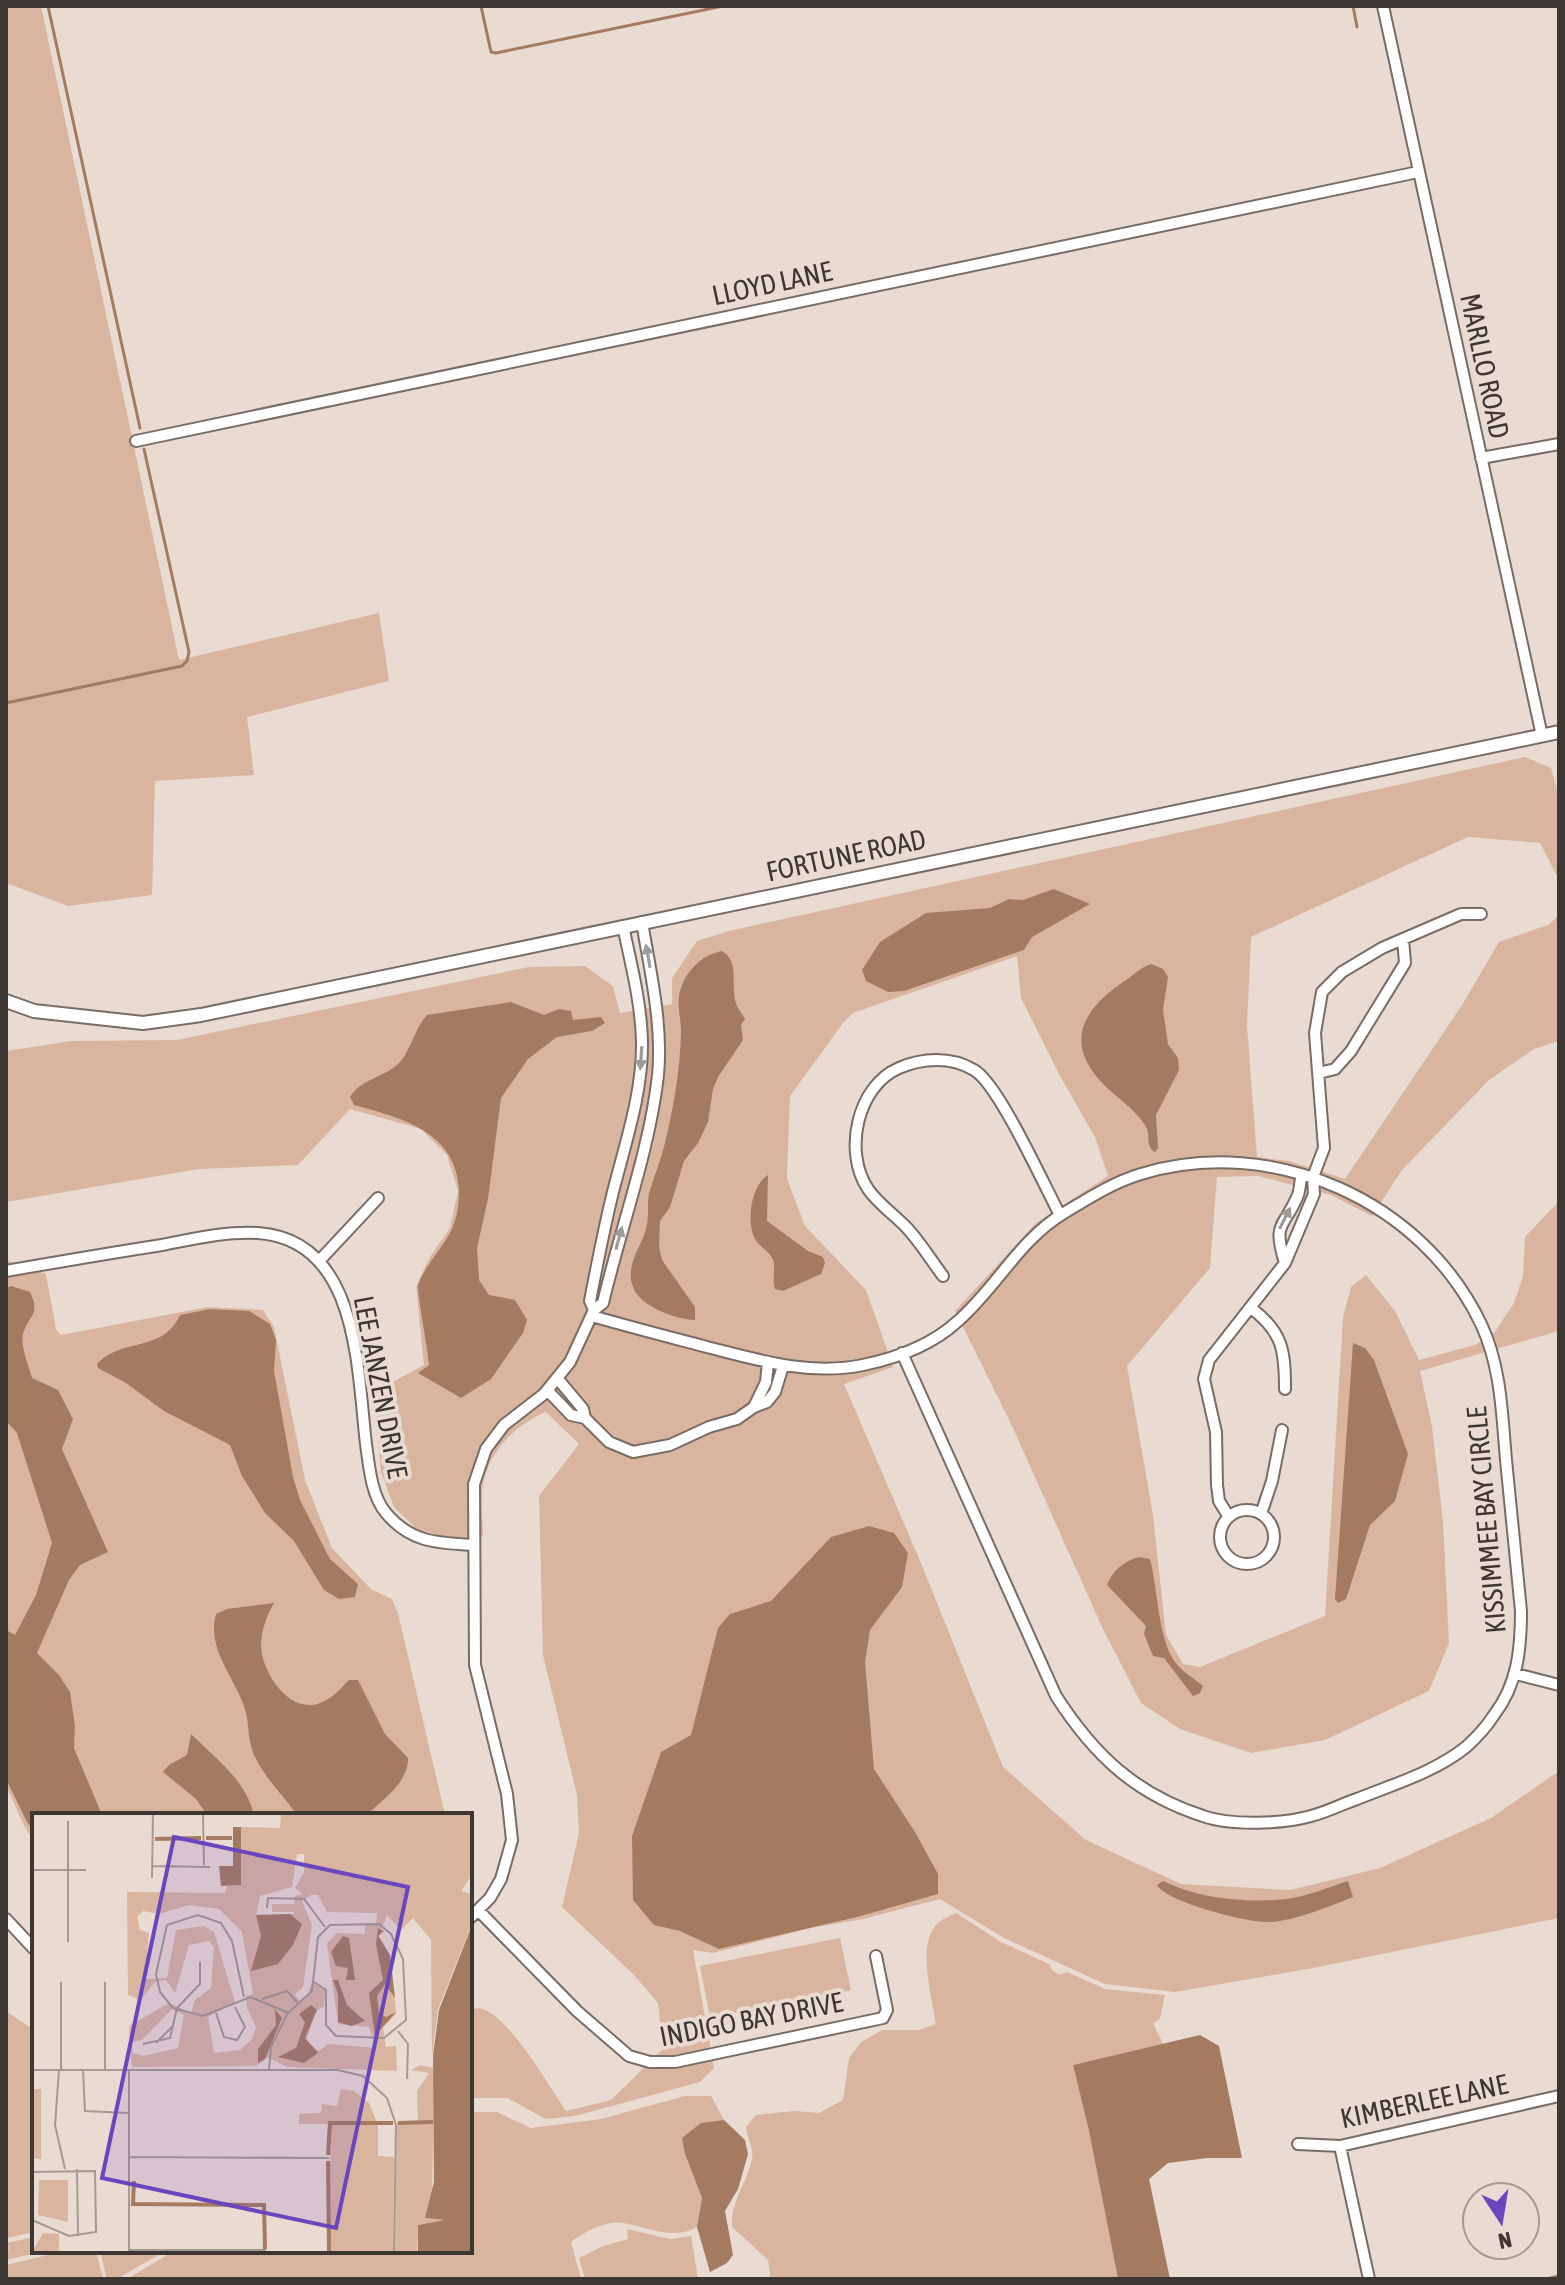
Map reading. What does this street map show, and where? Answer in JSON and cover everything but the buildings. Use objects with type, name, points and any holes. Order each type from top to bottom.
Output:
[{"type":"street","name":"MARLLO ROAD","points":[[1383,6],[1542,736]]},
{"type":"street","name":"LLOYD LANE","points":[[136,441],[1418,172]]},
{"type":"street","points":[[1481,458],[1559,444]]},
{"type":"street","name":"FORTUNE ROAD","points":[[6,1001],[34,1011],[143,1023],[201,1015],[1559,732]]},
{"type":"street","points":[[1285,1263],[1278,1241],[1279,1228],[1324,1148],[1315,1033],[1322,992],[1342,972],[1382,948],[1461,914],[1481,914]]},
{"type":"street","points":[[474,1914],[490,1898],[501,1879],[512,1840],[507,1794],[475,1665],[474,1484],[486,1449],[504,1425],[547,1390],[570,1362],[593,1313],[603,1303],[658,1073],[654,992],[642,922]]},
{"type":"street","points":[[593,1313],[590,1301],[641,1068],[642,1041],[637,995],[623,926]]},
{"type":"street","points":[[1319,1073],[1335,1069],[1351,1051],[1405,963],[1403,939]]},
{"type":"street","points":[[637,995],[654,992]]},
{"type":"street","points":[[943,1276],[908,1229],[868,1189],[858,1165],[856,1137],[861,1109],[875,1087],[890,1072],[915,1061],[949,1060],[976,1070],[997,1094],[1060,1215]]},
{"type":"street","points":[[621,1161],[638,1165]]},
{"type":"street","name":"KISSIMMEE BAY CIRCLE","points":[[593,1313],[783,1366],[819,1369],[863,1365],[930,1341],[959,1321],[1005,1266],[1060,1215],[1140,1174],[1218,1162],[1259,1164],[1307,1176],[1378,1208],[1414,1233],[1450,1274],[1482,1325],[1499,1381],[1521,1611],[1521,1648],[1516,1674],[1496,1713],[1468,1746],[1438,1765],[1311,1817],[1256,1823],[1205,1817],[1152,1794],[1103,1758],[1080,1733],[1056,1696],[902,1353]]},
{"type":"street","points":[[1229,1517],[1219,1501],[1216,1432],[1204,1379],[1209,1360],[1285,1263],[1314,1194],[1307,1176]]},
{"type":"street","points":[[320,1260],[378,1198]]},
{"type":"street","name":"LEE JANZEN DRIVE","points":[[6,1271],[215,1236],[259,1233],[295,1242],[320,1260],[338,1288],[352,1332],[375,1492],[385,1512],[409,1532],[431,1542],[474,1545]]},
{"type":"street","points":[[1251,1308],[1279,1334],[1285,1389]]},
{"type":"street","points":[[754,1407],[763,1393],[768,1362]]},
{"type":"street","points":[[557,1378],[583,1409],[585,1418],[609,1442],[633,1452],[670,1445],[709,1427],[737,1419],[767,1402],[775,1392],[783,1366]]},
{"type":"street","points":[[547,1390],[571,1415],[585,1418]]},
{"type":"street","points":[[1261,1514],[1272,1481],[1282,1430]]},
{"type":"street","points":[[1245,1510],[1261,1514],[1273,1528],[1272,1547],[1260,1561],[1251,1564],[1234,1561],[1222,1548],[1220,1531],[1229,1517],[1245,1510]]},
{"type":"street","points":[[1516,1674],[1559,1685]]},
{"type":"street","name":"INDIGO BAY DRIVE","points":[[474,1914],[629,2056],[650,2062],[675,2062],[883,2018],[887,2010],[876,1956]]},
{"type":"street","points":[[6,1919],[32,1947]]},
{"type":"street","name":"KIMBERLEE LANE","points":[[1298,2144],[1340,2146],[1559,2096]]},
{"type":"street","points":[[1340,2146],[1369,2279]]},
{"type":"shaded area","points":[[6,6],[41,6],[179,660],[379,613],[389,681],[247,717],[254,775],[155,781],[152,895],[68,906],[6,883]]},
{"type":"shaded area","points":[[1525,757],[1551,768],[1559,797],[1559,880],[1540,843],[1468,837],[1251,937],[1247,1025],[1257,1157],[1289,1161],[1345,1179],[1462,1005],[1499,942],[1550,924],[1559,914],[1559,1041],[1534,1049],[1489,1080],[1402,1170],[1372,1216],[1331,1195],[1258,1176],[1217,1177],[1210,1268],[1127,1366],[1153,1515],[1166,1635],[1183,1664],[1200,1667],[1325,1616],[1343,1317],[1351,1287],[1366,1275],[1395,1311],[1419,1360],[1475,1345],[1494,1333],[1514,1303],[1523,1276],[1525,1237],[1559,1201],[1559,1331],[1420,1371],[1432,1427],[1443,1521],[1449,1643],[1429,1691],[1325,1740],[1251,1753],[1180,1729],[1141,1703],[1102,1627],[1013,1428],[955,1311],[1036,1223],[1108,1176],[1095,1137],[1021,998],[1017,956],[853,1013],[790,1096],[787,1179],[805,1226],[866,1290],[893,1367],[844,1384],[921,1563],[1003,1767],[1086,1840],[1181,1884],[1290,1890],[1380,1868],[1491,1818],[1559,1771],[1559,1918],[1313,1968],[1175,1992],[1105,1984],[1004,1938],[940,1899],[713,1953],[693,1950],[714,2068],[700,2082],[575,2116],[546,2119],[507,2098],[472,2098],[472,2009],[483,2009],[505,2025],[566,2111],[611,2100],[663,2049],[658,2003],[634,1975],[562,1907],[579,1833],[577,1795],[543,1655],[539,1496],[579,1444],[546,1412],[514,1432],[497,1450],[486,1473],[482,1497],[483,1536],[453,1538],[418,1530],[394,1507],[381,1472],[375,1404],[385,1386],[424,1365],[416,1286],[430,1257],[450,1228],[458,1191],[447,1155],[421,1129],[350,1109],[298,1165],[199,1169],[6,1202],[6,1051],[71,1041],[177,1040],[529,967],[585,966],[613,986],[620,1013],[672,1004],[672,978],[697,941],[729,931]]},
{"type":"shaded area","points":[[1054,889],[1090,904],[1032,937],[1024,950],[904,991],[888,992],[866,981],[862,970],[880,942],[926,913],[990,908],[1009,899],[1023,900]]},
{"type":"shaded area","points":[[722,951],[732,962],[735,1001],[745,1019],[741,1025],[743,1040],[718,1077],[708,1122],[698,1143],[684,1161],[670,1207],[660,1221],[662,1260],[695,1307],[695,1320],[669,1315],[643,1300],[633,1287],[631,1270],[645,1232],[649,1194],[673,1105],[680,1047],[680,991],[698,963]]},
{"type":"shaded area","points":[[1151,964],[1163,969],[1168,977],[1163,1010],[1168,1044],[1178,1058],[1179,1070],[1156,1115],[1158,1148],[1155,1152],[1150,1146],[1145,1125],[1093,1072],[1082,1044],[1082,1031],[1093,1009],[1114,989]]},
{"type":"shaded area","points":[[511,1002],[544,1015],[559,1009],[571,1011],[573,1020],[601,1017],[605,1023],[592,1031],[557,1037],[528,1059],[501,1098],[488,1199],[477,1248],[479,1280],[489,1295],[515,1300],[527,1320],[523,1333],[491,1379],[461,1398],[418,1373],[429,1365],[418,1286],[454,1222],[459,1196],[456,1171],[438,1141],[424,1131],[408,1122],[354,1105],[350,1097],[360,1086],[401,1060],[427,1015]]},
{"type":"shaded area","points":[[768,1175],[767,1221],[808,1251],[823,1257],[825,1263],[821,1274],[783,1291],[775,1289],[773,1260],[752,1232],[754,1195]]},
{"type":"shaded area","points":[[6,1260],[46,1274],[56,1329],[61,1335],[208,1307],[263,1310],[274,1327],[305,1480],[332,1548],[371,1589],[392,1599],[398,1613],[445,1813],[32,1813],[32,1839],[6,1785]]},
{"type":"shaded area","points":[[11,1286],[30,1292],[34,1310],[23,1334],[25,1356],[32,1378],[58,1390],[73,1419],[62,1449],[108,1552],[80,1565],[69,1580],[37,1653],[59,1675],[70,1692],[75,1726],[74,1748],[101,1813],[32,1813],[32,1829],[6,1779],[6,1630],[15,1635],[36,1595],[52,1543],[17,1433],[6,1421],[6,1288]]},
{"type":"shaded area","points":[[210,1309],[249,1311],[270,1324],[276,1340],[274,1371],[300,1500],[330,1559],[358,1584],[355,1597],[339,1599],[324,1590],[294,1541],[265,1513],[242,1476],[230,1445],[164,1411],[126,1383],[98,1368],[97,1364],[118,1350],[163,1335],[173,1327],[180,1315]]},
{"type":"shaded area","points":[[1353,1343],[1365,1348],[1374,1360],[1408,1454],[1395,1501],[1370,1525],[1346,1599],[1338,1603],[1335,1599]]},
{"type":"shaded area","points":[[869,1526],[894,1533],[908,1553],[902,1587],[870,1630],[865,1662],[874,1769],[938,1874],[938,1894],[861,1916],[719,1949],[680,1931],[654,1925],[633,1900],[632,1836],[661,1752],[691,1735],[718,1628],[730,1614],[771,1601],[831,1537]]},
{"type":"shaded area","points":[[1139,1557],[1150,1559],[1169,1652],[1181,1669],[1203,1686],[1200,1693],[1193,1696],[1164,1658],[1153,1656],[1144,1634],[1146,1626],[1107,1585],[1120,1567]]},
{"type":"shaded area","points":[[274,1603],[262,1634],[262,1655],[271,1678],[298,1703],[320,1703],[329,1699],[349,1680],[358,1680],[385,1734],[408,1758],[400,1782],[369,1813],[295,1813],[268,1778],[254,1755],[242,1700],[215,1640],[216,1614],[227,1609]]},
{"type":"shaded area","points":[[191,1734],[237,1780],[253,1813],[206,1813],[196,1799],[163,1772],[187,1755]]},
{"type":"shaded area","points":[[1163,1881],[1208,1896],[1271,1900],[1295,1898],[1348,1881],[1353,1897],[1300,1916],[1268,1922],[1226,1915],[1175,1898],[1157,1885]]},
{"type":"shaded area","points":[[956,1913],[1001,1942],[1049,1964],[1059,1975],[1067,1972],[1105,1989],[1165,1995],[1160,2019],[1153,2023],[1163,2044],[1073,2065],[1118,2279],[771,2279],[768,2260],[732,2227],[736,2201],[752,2159],[746,2127],[756,2115],[794,2111],[819,2113],[843,2100],[849,2058],[860,2043],[882,2030],[919,2030],[936,2024],[927,1971],[928,1944],[931,1932],[938,1923]]},
{"type":"shaded area","points":[[840,1938],[851,1990],[838,1993],[841,2009],[805,2016],[801,2000],[710,2018],[700,1966]]},
{"type":"shaded area","points":[[6,2011],[32,2029],[32,2232],[6,2238]]},
{"type":"shaded area","points":[[1200,2035],[1219,2046],[1242,2158],[1168,2163],[1149,2179],[1170,2279],[1118,2279],[1073,2065]]},
{"type":"shaded area","points":[[685,2096],[711,2096],[724,2120],[701,2124],[685,2154],[702,2198],[697,2227],[670,2233],[610,2223],[582,2234],[571,2242],[581,2279],[127,2279],[171,2253],[472,2253],[472,2112],[497,2112],[531,2128],[601,2119]]},
{"type":"shaded area","points":[[724,2120],[745,2140],[748,2154],[738,2189],[725,2211],[733,2255],[727,2263],[710,2272],[697,2227],[702,2198],[682,2138],[701,2123]]},
{"type":"shaded area","points":[[627,2229],[670,2239],[691,2236],[698,2279],[585,2279],[579,2258],[603,2246],[628,2239]]},
{"type":"shaded area","points":[[32,2237],[32,2253],[36,2253],[6,2260],[9,2247],[6,2243]]},
{"type":"shaded area","points":[[56,2253],[96,2253],[103,2279],[6,2279],[6,2265]]},
{"type":"shaded area","points":[[100,2253],[162,2253],[117,2279],[107,2279]]},
{"type":"waterway","points":[[48,6],[140,428]]},
{"type":"waterway","points":[[481,6],[491,52],[496,53],[723,6]]},
{"type":"waterway","points":[[1353,6],[1357,27]]},
{"type":"waterway","points":[[6,703],[182,666],[187,661],[189,652],[144,449]]},
{"type":"waterway","points":[[1546,2279],[1559,2276]]}]
